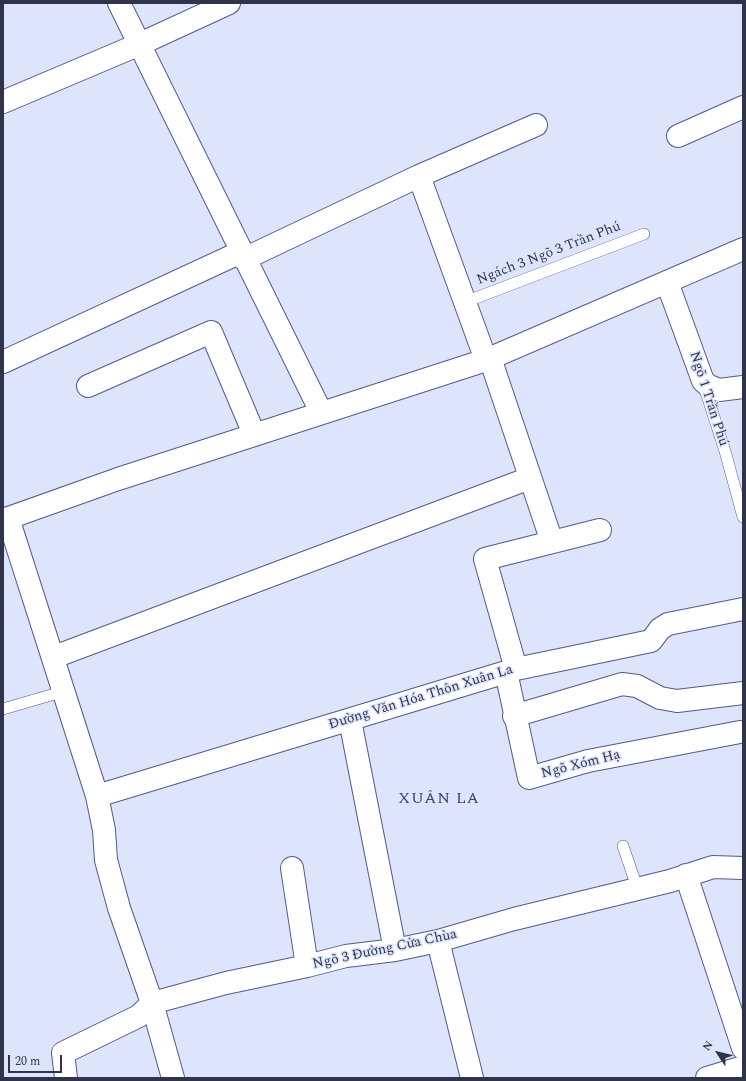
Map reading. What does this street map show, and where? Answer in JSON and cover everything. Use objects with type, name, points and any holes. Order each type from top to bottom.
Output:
[{"type":"street","points":[[120,3],[321,412]]},
{"type":"street","points":[[3,102],[143,51],[229,3]]},
{"type":"street","points":[[678,136],[743,107]]},
{"type":"street","points":[[3,362],[536,125]]},
{"type":"street","points":[[419,176],[465,302],[488,359],[552,542],[600,530]]},
{"type":"street","points":[[173,1078],[152,1003],[119,908],[106,860],[104,830],[98,796],[54,657],[5,516],[321,412],[488,359],[743,249]]},
{"type":"street","name":"Ngõ 1 Trần Phú","points":[[667,282],[703,381]]},
{"type":"street","points":[[88,386],[211,332],[254,434]]},
{"type":"street","points":[[703,381],[709,386],[719,390],[743,387]]},
{"type":"street","points":[[54,657],[530,478]]},
{"type":"street","name":"Ngõ Xóm Hạ","points":[[552,542],[485,559],[511,670],[514,716],[529,778],[588,761],[740,732]]},
{"type":"street","name":"Đường Văn Hóa Thôn Xuân La","points":[[98,796],[511,670],[651,641],[660,629],[668,624],[743,608]]},
{"type":"street","points":[[514,716],[622,684],[637,686],[660,698],[677,701],[743,693]]},
{"type":"street","points":[[350,720],[395,950]]},
{"type":"street","name":"Ngõ 3 Đường Cửa Chùa","points":[[66,1078],[63,1053],[139,1016],[152,1003],[226,982],[307,966],[346,956],[395,950],[438,941],[514,919],[638,890],[713,867],[743,868]]},
{"type":"street","points":[[292,868],[307,966]]},
{"type":"street","points":[[686,875],[743,1048]]},
{"type":"street","points":[[438,941],[472,1078]]},
{"type":"street","points":[[707,1078],[743,1067]]},
{"type":"lane","name":"Ngách 3 Ngõ 3 Trần Phú","points":[[465,302],[644,234]]},
{"type":"lane","name":"Ngõ 1 Trần Phú","points":[[703,381],[716,428],[725,451],[743,518]]},
{"type":"lane","points":[[3,709],[65,691]]},
{"type":"lane","points":[[623,846],[638,890]]},
{"type":"district","name":"XUÂN LA","points":[[439,800]]}]
